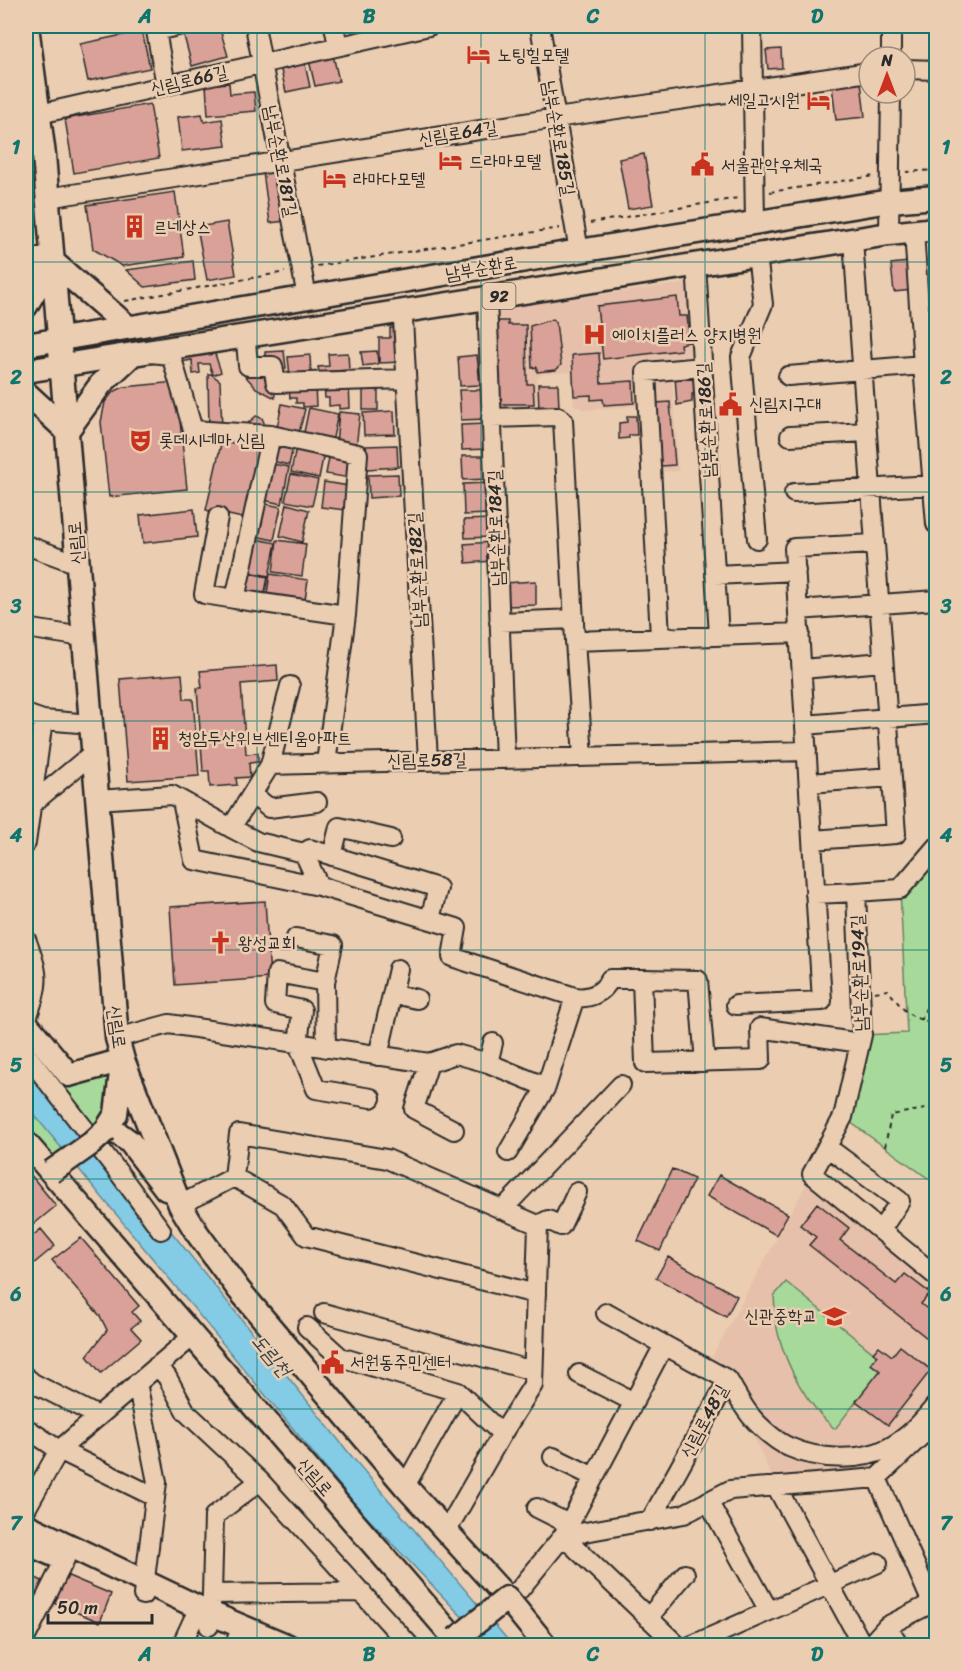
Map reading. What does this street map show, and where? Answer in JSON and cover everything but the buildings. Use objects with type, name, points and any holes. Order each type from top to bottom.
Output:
[{"type":"main road","name":"신림로","points":[[27,26],[33,115],[47,198],[117,1038],[123,1060],[180,1205],[197,1233],[239,1290],[405,1485],[507,1598],[546,1646]]},
{"type":"main road","name":"남부순환로","points":[[26,345],[579,251],[890,201],[936,197]]},
{"type":"main road","name":"남부순환로","points":[[26,371],[407,315],[487,298],[925,230]]},
{"type":"main road","points":[[26,306],[52,258],[128,327]]},
{"type":"main road","points":[[26,393],[67,431],[101,384],[145,354]]},
{"type":"main road","points":[[26,1023],[69,1075],[123,1060]]},
{"type":"main road","name":"신림로","points":[[105,1130],[116,1114],[123,1060]]},
{"type":"main road","points":[[51,1172],[92,1143],[105,1130],[119,1134],[130,1142],[153,1174],[180,1205]]},
{"type":"main road","name":"신림로","points":[[26,1143],[455,1643]]},
{"type":"main road","points":[[26,1525],[144,1589]]},
{"type":"main road","points":[[26,1544],[206,1613],[242,1639],[288,1646]]},
{"type":"main road","points":[[455,1643],[507,1598]]},
{"type":"street","points":[[166,85],[156,28],[178,26]]},
{"type":"street","name":"남부순환로181길","points":[[255,26],[308,297]]},
{"type":"street","points":[[334,26],[339,46]]},
{"type":"street","name":"신림로66길","points":[[33,115],[429,26]]},
{"type":"street","name":"남부순환로185길","points":[[540,26],[579,251]]},
{"type":"street","points":[[752,26],[755,223]]},
{"type":"street","points":[[891,26],[891,45]]},
{"type":"street","points":[[917,69],[936,70]]},
{"type":"street","name":"신림로64길","points":[[47,198],[556,118],[857,74]]},
{"type":"street","points":[[889,234],[891,105]]},
{"type":"street","points":[[925,230],[936,524]]},
{"type":"street","points":[[812,840],[896,834],[853,240]]},
{"type":"street","points":[[757,255],[763,304],[741,357],[757,540]]},
{"type":"street","points":[[26,258],[52,258]]},
{"type":"street","name":"남부순환로186길","points":[[696,264],[718,636]]},
{"type":"street","name":"남부순환로184길","points":[[487,298],[505,759]]},
{"type":"street","name":"남부순환로","points":[[145,354],[407,315]]},
{"type":"street","name":"남부순환로182길","points":[[407,315],[406,379],[428,760]]},
{"type":"street","points":[[246,340],[248,366],[273,366],[276,383],[406,379]]},
{"type":"street","points":[[145,354],[171,355],[193,430],[271,435],[358,454],[346,615],[326,763]]},
{"type":"street","points":[[788,376],[930,365]]},
{"type":"street","points":[[660,637],[646,372],[703,367]]},
{"type":"street","points":[[491,418],[557,416],[563,420],[573,619],[583,757]]},
{"type":"street","points":[[790,436],[867,432]]},
{"type":"street","points":[[235,599],[271,435]]},
{"type":"street","points":[[794,493],[871,488],[935,496]]},
{"type":"street","points":[[218,517],[204,594],[346,615]]},
{"type":"street","points":[[26,544],[78,564]]},
{"type":"street","points":[[736,1005],[822,1001],[794,548],[875,544]]},
{"type":"street","points":[[715,575],[796,571]]},
{"type":"street","points":[[798,610],[936,600]]},
{"type":"street","points":[[499,622],[573,619]]},
{"type":"street","points":[[26,628],[83,637]]},
{"type":"street","points":[[575,641],[800,633]]},
{"type":"street","points":[[802,669],[884,662]]},
{"type":"street","points":[[231,828],[270,765],[290,687]]},
{"type":"street","points":[[26,714],[43,720],[91,724]]},
{"type":"street","points":[[805,724],[936,714]]},
{"type":"street","points":[[26,843],[27,805],[43,720]]},
{"type":"street","name":"신림로58길","points":[[270,765],[807,751]]},
{"type":"street","points":[[27,805],[93,753]]},
{"type":"street","points":[[809,783],[892,777]]},
{"type":"street","points":[[252,794],[269,808],[317,802]]},
{"type":"street","points":[[97,800],[172,795],[258,842],[304,853],[310,849],[438,888],[430,919]]},
{"type":"street","points":[[182,801],[194,860],[319,886],[458,928],[452,957],[575,997],[587,997],[599,993],[610,979],[698,980],[705,1062]]},
{"type":"street","points":[[332,856],[339,827],[391,838]]},
{"type":"street","name":"남부순환로194길","points":[[936,847],[900,889],[856,892],[862,1035],[843,1117],[812,1174],[936,1276]]},
{"type":"street","points":[[304,853],[319,886]]},
{"type":"street","points":[[815,894],[856,892]]},
{"type":"street","points":[[296,938],[333,945],[325,982],[326,1048]]},
{"type":"street","points":[[26,939],[35,964],[37,986],[26,1023]]},
{"type":"street","points":[[378,1056],[398,969]]},
{"type":"street","points":[[325,982],[277,973],[275,1004],[302,1010],[298,1044],[316,1089],[371,1098]]},
{"type":"street","points":[[642,979],[645,1063],[761,1060],[760,1028],[860,1043]]},
{"type":"street","points":[[393,994],[417,999]]},
{"type":"street","points":[[508,1152],[546,1087],[575,997]]},
{"type":"street","points":[[117,1038],[169,1024],[429,1063],[456,1054],[488,1063],[546,1087]]},
{"type":"street","points":[[488,1063],[493,1043]]},
{"type":"street","points":[[26,1054],[161,1230]]},
{"type":"street","points":[[429,1063],[414,1109],[454,1130]]},
{"type":"street","points":[[502,1210],[621,1085]]},
{"type":"street","points":[[234,1177],[239,1134],[387,1159],[538,1225],[548,1220],[561,1226],[577,1192]]},
{"type":"street","points":[[827,1147],[900,1201],[881,1230]]},
{"type":"street","points":[[180,1205],[234,1177]]},
{"type":"street","points":[[234,1177],[283,1205],[306,1236],[536,1294]]},
{"type":"street","points":[[447,1530],[533,1385],[538,1225]]},
{"type":"street","points":[[324,1313],[533,1371]]},
{"type":"street","name":"신림로48길","points":[[606,1313],[728,1380],[650,1521]]},
{"type":"street","points":[[307,1327],[340,1357],[458,1392],[502,1434]]},
{"type":"street","points":[[26,1509],[59,1450],[193,1336]]},
{"type":"street","points":[[507,1598],[520,1589],[566,1530],[664,1345]]},
{"type":"street","points":[[157,1366],[167,1377],[186,1412],[260,1481],[410,1646]]},
{"type":"street","points":[[579,1374],[634,1402]]},
{"type":"street","points":[[26,1377],[33,1383],[98,1416]]},
{"type":"street","points":[[728,1380],[748,1413],[771,1436],[787,1447],[806,1454],[855,1457],[889,1448],[907,1435],[936,1405]]},
{"type":"street","points":[[137,1383],[157,1482],[144,1589]]},
{"type":"street","points":[[405,1485],[458,1392]]},
{"type":"street","points":[[26,1428],[59,1450],[155,1497]]},
{"type":"street","points":[[566,1530],[650,1521],[684,1514],[730,1490],[877,1478],[934,1432]]},
{"type":"street","points":[[553,1457],[594,1477]]},
{"type":"street","points":[[869,1646],[887,1626],[934,1602],[877,1478]]},
{"type":"street","points":[[181,1646],[206,1613],[214,1516],[260,1481]]},
{"type":"street","points":[[776,1486],[863,1646]]},
{"type":"street","points":[[708,1501],[769,1611]]},
{"type":"street","points":[[537,1508],[566,1530],[648,1618],[678,1646]]},
{"type":"street","points":[[26,1637],[65,1559]]},
{"type":"street","points":[[690,1646],[878,1563]]},
{"type":"street","points":[[648,1618],[685,1574]]},
{"type":"street","points":[[206,1613],[362,1592]]},
{"type":"street","points":[[887,1626],[900,1646]]},
{"type":"path","points":[[122,302],[302,269],[890,173],[936,170]]},
{"type":"path","points":[[921,1021],[936,984]]},
{"type":"path","points":[[861,993],[888,990],[906,1014],[921,1021],[936,1023]]},
{"type":"path","points":[[885,1147],[891,1116],[936,1107]]},
{"type":"shaded area","name":"에이치플러스 양지병원","points":[[689,283],[696,361],[636,368],[637,406],[585,410],[574,405],[571,372],[542,374],[536,380],[537,409],[495,411],[494,309]]},
{"type":"shaded area","name":"에이치플러스 양지병원","points":[[672,375],[678,471],[658,472],[651,376]]},
{"type":"shaded area","name":"신관중학교","points":[[812,1174],[936,1276],[936,1422],[877,1478],[776,1486],[728,1380],[706,1368]]},
{"type":"green space","points":[[936,847],[936,1184],[843,1117],[862,1035],[907,1033],[900,889]]},
{"type":"green space","points":[[26,1030],[68,1080],[117,1066],[112,1110],[51,1167],[26,1138]]},
{"type":"green space","points":[[786,1282],[877,1356],[871,1364],[880,1371],[835,1429],[816,1409],[799,1385],[782,1346],[776,1324],[774,1296]]},
{"type":"water","name":"도림천","points":[[26,1051],[353,1458],[512,1645],[489,1645],[360,1510],[26,1105]]},
{"type":"place","name":"노팅힐모텔","points":[[479,55]]},
{"type":"place","name":"세일고시원","points":[[818,100]]},
{"type":"place","name":"드라마모텔","points":[[451,161]]},
{"type":"place","name":"서울관악우체국","points":[[703,165]]},
{"type":"place","name":"라마다모텔","points":[[335,179]]},
{"type":"place","name":"르네상스","points":[[135,227]]},
{"type":"place","name":"에이치플러스 양지병원","points":[[594,335]]},
{"type":"place","name":"신림지구대","points":[[731,404]]},
{"type":"place","name":"롯데시네마 신림","points":[[141,440]]},
{"type":"place","name":"청암두산위브센티움아파트","points":[[160,738]]},
{"type":"place","name":"왕성교회","points":[[220,943]]},
{"type":"place","name":"신관중학교","points":[[835,1316]]},
{"type":"place","name":"서원동주민센터","points":[[332,1362]]}]
